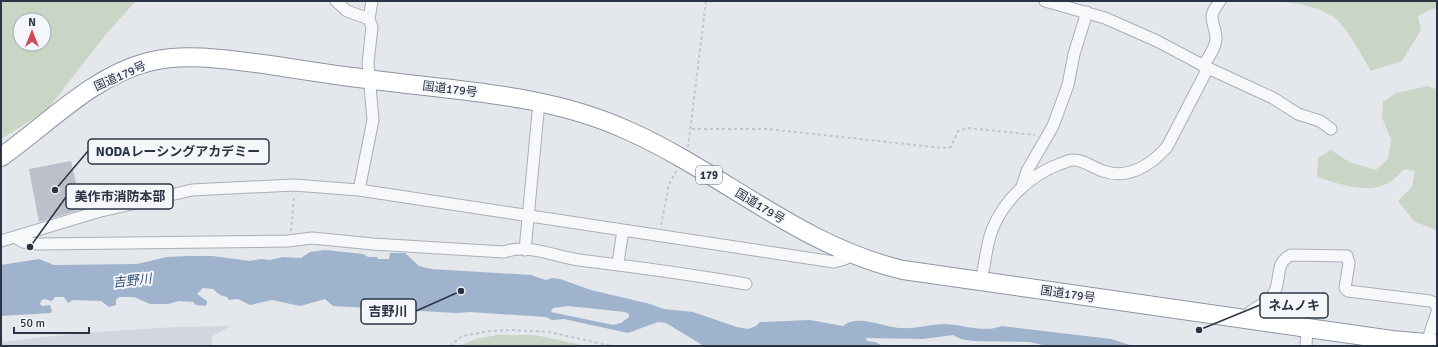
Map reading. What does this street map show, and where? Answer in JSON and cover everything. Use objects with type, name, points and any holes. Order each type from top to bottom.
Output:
[{"type":"highway","name":"国道179号","points":[[1,157],[95,86],[120,73],[148,62],[177,58],[237,61],[539,102],[569,109],[630,131],[683,159],[785,221],[850,254],[873,263],[903,270],[1244,319],[1392,340],[1432,343]]},
{"type":"street","points":[[336,1],[347,11],[369,19]]},
{"type":"street","points":[[359,190],[373,120],[368,63],[372,27],[369,19],[372,1]]},
{"type":"street","points":[[1045,1],[1072,5],[1157,41],[1206,67],[1273,98],[1298,114],[1320,121],[1331,129]]},
{"type":"street","points":[[981,281],[992,231],[1004,208],[1022,187],[1040,173],[1071,160],[1080,161],[1104,172],[1121,175],[1130,174],[1158,158],[1167,146],[1206,67],[1216,37],[1211,21],[1212,13],[1220,1]]},
{"type":"street","points":[[1022,187],[1027,171],[1053,126],[1068,85],[1074,54],[1087,12]]},
{"type":"street","points":[[525,250],[529,215],[531,170],[539,102]]},
{"type":"street","points":[[1,241],[105,210],[192,190],[294,185],[359,190],[834,262],[845,259],[850,254]]},
{"type":"street","points":[[618,263],[623,230]]},
{"type":"street","points":[[15,237],[23,242],[38,244],[293,240],[312,238],[373,244],[504,252],[510,250],[525,250],[553,254],[578,260],[618,263],[746,284]]},
{"type":"street","points":[[1244,319],[1249,311],[1265,303],[1274,294],[1278,283],[1281,264],[1284,259],[1291,255],[1347,256],[1349,263],[1346,288],[1348,290],[1430,301],[1435,303],[1437,308]]},
{"type":"street","points":[[1432,343],[1428,334],[1434,326],[1437,312]]},
{"type":"street","points":[[1306,346],[1307,328]]},
{"type":"path","points":[[659,235],[670,184],[687,153],[692,129],[706,1]]},
{"type":"path","points":[[692,129],[768,129],[943,148],[951,147],[958,131],[968,128],[1028,134],[1046,138]]},
{"type":"path","points":[[293,240],[291,232],[294,185]]},
{"type":"path","points":[[450,346],[462,336],[491,331],[513,330],[549,332],[612,346]]},
{"type":"shaded area","points":[[231,326],[212,336],[212,346],[1,346],[1,342],[83,333],[175,327]]},
{"type":"green space","points":[[1,1],[136,1],[107,33],[46,111],[1,139]]},
{"type":"green space","points":[[1276,1],[1437,1],[1437,10],[1434,8],[1418,16],[1421,30],[1402,61],[1371,71],[1350,36],[1335,18],[1315,8]]},
{"type":"green space","points":[[1428,86],[1437,90],[1437,230],[1415,222],[1398,201],[1412,187],[1415,171],[1404,169],[1390,182],[1373,188],[1354,187],[1317,177],[1318,158],[1331,150],[1349,162],[1376,170],[1388,159],[1391,139],[1382,118],[1383,102],[1396,93]]},
{"type":"green space","points":[[497,335],[535,335],[587,346],[459,346],[476,339]]},
{"type":"water","points":[[325,250],[363,254],[368,257],[377,257],[378,259],[389,259],[390,253],[405,253],[419,266],[431,269],[531,275],[546,280],[552,278],[560,279],[591,290],[650,304],[664,309],[693,312],[737,327],[748,329],[756,326],[760,322],[810,320],[843,326],[849,322],[864,321],[902,328],[945,324],[981,329],[1002,326],[1111,339],[1133,346],[1047,346],[1030,342],[973,341],[961,339],[953,335],[923,339],[866,338],[867,341],[875,342],[883,346],[704,346],[666,323],[658,322],[628,333],[564,319],[552,320],[546,317],[470,312],[456,313],[333,306],[325,299],[300,306],[272,300],[250,305],[238,299],[229,300],[227,297],[220,295],[213,289],[203,288],[197,294],[207,301],[205,306],[196,305],[193,302],[179,301],[168,304],[150,304],[134,297],[119,297],[116,300],[116,305],[109,307],[101,301],[73,300],[68,303],[64,297],[55,297],[52,301],[44,299],[40,304],[42,306],[50,305],[52,311],[51,313],[1,316],[1,265],[39,259],[54,265],[137,264],[167,257],[188,256],[212,256],[250,261],[261,259],[270,260],[283,257],[301,258],[310,252]],"holes":[[[568,306],[625,312],[629,314],[629,317],[621,323],[613,325],[551,312],[553,308]]]},
{"type":"building","points":[[71,161],[82,209],[39,222],[29,169]]},
{"type":"place","name":"NODAレーシングアカデミー","points":[[55,190]]},
{"type":"place","name":"美作市消防本部","points":[[30,247]]},
{"type":"place","name":"吉野川","points":[[461,291]]},
{"type":"place","name":"ネムノキ","points":[[1199,330]]}]
